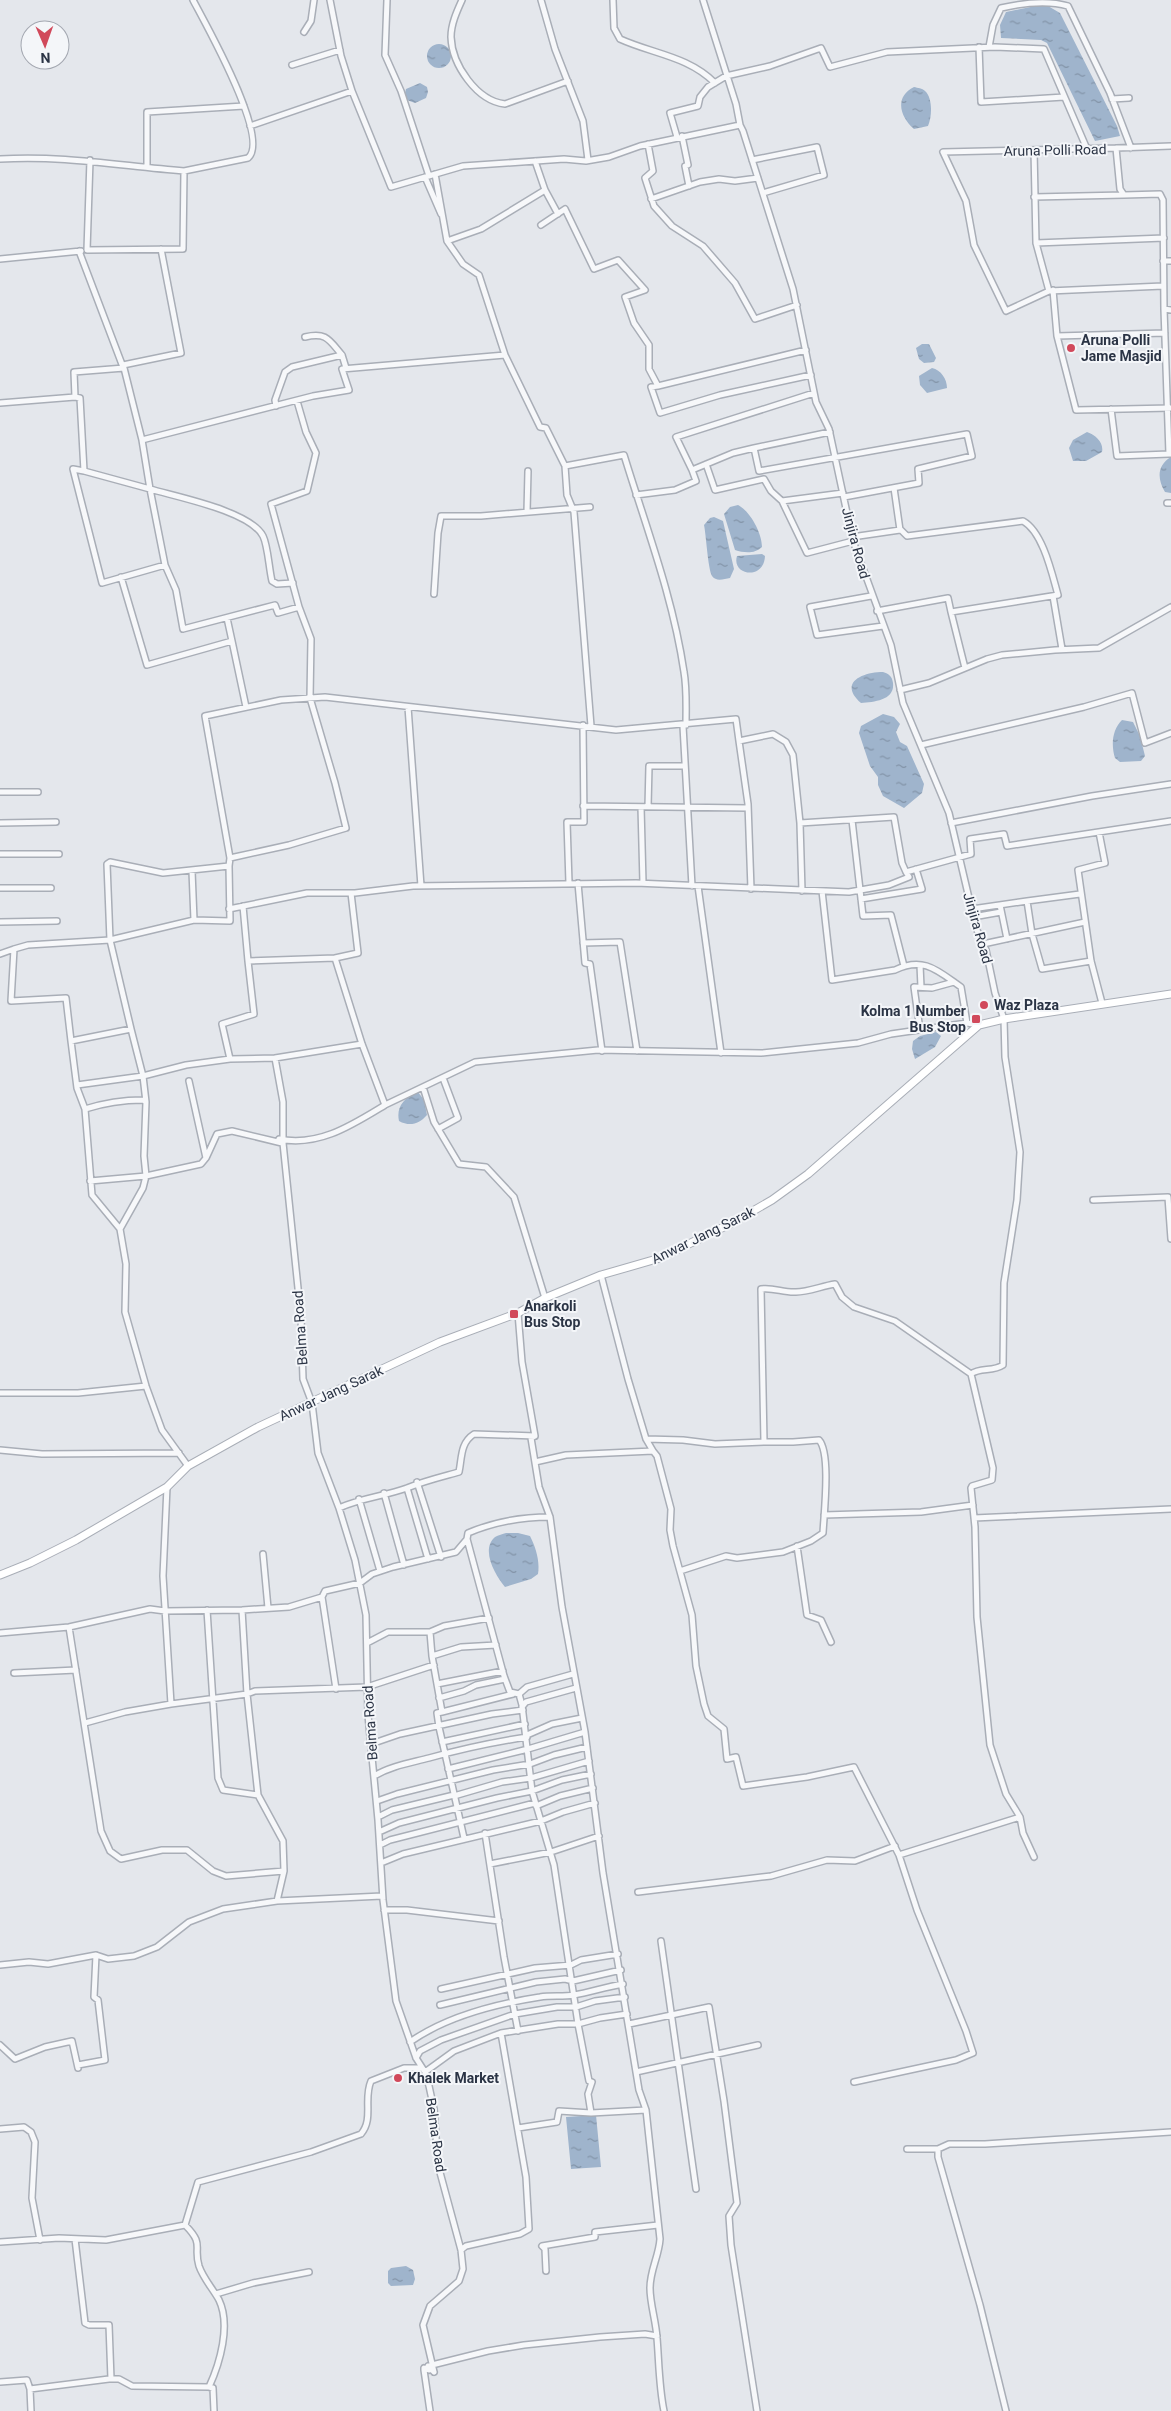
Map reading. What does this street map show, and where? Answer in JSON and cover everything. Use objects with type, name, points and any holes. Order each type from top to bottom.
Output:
[{"type":"main road","name":"Anwar Jang Sarak","points":[[0,1575],[30,1563],[76,1540],[167,1487],[188,1466],[258,1427],[440,1342],[518,1313],[545,1298],[601,1275],[660,1258],[772,1200],[808,1174],[979,1025],[1004,1018],[1171,994]]},
{"type":"street","points":[[0,159],[29,157],[90,160],[184,171],[248,158],[252,151],[250,126],[244,106],[226,60],[193,0]]},
{"type":"street","points":[[304,32],[311,21],[314,0]]},
{"type":"street","points":[[330,0],[340,50],[352,91],[390,187],[463,166],[535,161],[588,160],[609,157],[648,144],[740,125]]},
{"type":"street","points":[[387,0],[385,55],[401,91],[430,176],[444,219],[447,241],[463,264],[479,275],[505,355],[540,427],[546,428],[566,466],[567,495],[573,509],[591,726]]},
{"type":"street","points":[[462,0],[454,20],[451,37],[458,63],[468,81],[495,103],[505,104],[568,81]]},
{"type":"street","points":[[541,0],[555,49],[583,121],[588,160]]},
{"type":"street","points":[[613,0],[614,28],[620,40],[690,64],[705,72],[715,83]]},
{"type":"street","name":"Jinjira Road","points":[[703,0],[797,305],[816,402],[830,432],[852,539],[891,645],[900,690],[949,813],[973,916],[983,944],[994,993],[1004,1018]]},
{"type":"street","points":[[989,47],[993,25],[1001,8],[1017,4],[1056,2],[1068,6],[1112,99],[1131,148]]},
{"type":"street","points":[[689,186],[685,166],[688,165],[670,112],[698,106],[700,97],[708,87],[726,76],[770,66],[821,48],[830,67],[887,52],[989,47],[1044,49],[1087,149]]},
{"type":"street","points":[[979,48],[981,102],[1064,97]]},
{"type":"street","points":[[292,65],[340,50]]},
{"type":"street","points":[[250,126],[352,91]]},
{"type":"street","points":[[1112,99],[1129,98]]},
{"type":"street","points":[[147,167],[147,112],[244,106]]},
{"type":"street","points":[[648,144],[653,171],[645,178],[654,206],[672,226],[703,246],[735,283],[754,319],[797,305]]},
{"type":"street","points":[[752,160],[817,146],[824,174],[763,193]]},
{"type":"street","points":[[1116,148],[1171,146]]},
{"type":"street","name":"Aruna Polli Road","points":[[1051,291],[1006,311],[974,245],[966,201],[943,152],[1116,148],[1120,189],[1124,195]]},
{"type":"street","points":[[1034,150],[1036,242],[1051,291],[1057,336],[1076,410],[1169,408]]},
{"type":"street","points":[[87,250],[90,160]]},
{"type":"street","points":[[535,161],[545,190],[558,214]]},
{"type":"street","points":[[0,259],[87,250],[183,249],[184,171]]},
{"type":"street","points":[[430,176],[444,219]]},
{"type":"street","points":[[651,199],[689,186],[719,179],[735,182],[758,178]]},
{"type":"street","points":[[447,241],[481,229],[545,190]]},
{"type":"street","points":[[1034,197],[1160,194],[1163,200],[1163,286],[1168,361],[1170,454],[1118,456],[1111,409]]},
{"type":"street","points":[[541,224],[566,209],[594,269],[618,260],[645,290],[625,297],[634,323],[649,345],[650,369],[658,386]]},
{"type":"street","points":[[1036,242],[1164,238]]},
{"type":"street","points":[[75,397],[74,372],[123,366],[182,353],[161,249]]},
{"type":"street","points":[[79,251],[123,366],[142,440],[165,565],[176,590],[183,629],[275,605],[278,613],[299,607]]},
{"type":"street","points":[[1163,261],[1171,261]]},
{"type":"street","points":[[1051,291],[1122,290],[1163,286]]},
{"type":"street","points":[[1164,309],[1171,310]]},
{"type":"street","points":[[1057,336],[1165,333]]},
{"type":"street","points":[[305,337],[316,334],[330,339],[342,355],[346,368]]},
{"type":"street","points":[[806,350],[651,387],[660,413],[728,393],[810,375]]},
{"type":"street","points":[[276,406],[275,400],[285,372],[292,367],[342,355]]},
{"type":"street","points":[[142,440],[276,406],[349,390],[342,369],[346,368],[505,355]]},
{"type":"street","points":[[636,495],[682,488],[696,481],[676,437],[814,393]]},
{"type":"street","points":[[0,403],[80,398],[84,471]]},
{"type":"street","points":[[230,858],[289,845],[346,828],[336,783],[310,698],[312,639],[299,607],[270,504],[306,491],[314,462],[316,453],[306,432],[297,401]]},
{"type":"street","points":[[692,470],[754,448],[830,432]]},
{"type":"street","points":[[754,448],[759,471],[966,434],[972,456],[918,469],[919,483],[843,495],[782,501]]},
{"type":"street","points":[[566,466],[624,455],[660,564],[684,673],[687,807],[695,886],[721,1053]]},
{"type":"street","points":[[706,464],[715,490],[764,479],[771,491],[782,501],[807,553],[852,539],[900,529]]},
{"type":"street","points":[[165,565],[102,582],[73,468],[150,488],[229,512],[252,523],[264,537],[272,582],[277,584],[293,583]]},
{"type":"street","points":[[527,512],[528,471]]},
{"type":"street","points":[[894,488],[900,529],[907,536],[1023,521],[1032,526],[1050,567],[1058,596],[951,612]]},
{"type":"street","points":[[434,594],[438,533],[442,516],[481,516],[590,507]]},
{"type":"street","points":[[121,577],[147,665],[232,641]]},
{"type":"street","points":[[872,596],[810,607],[818,635],[883,626]]},
{"type":"street","points":[[1053,596],[1062,650]]},
{"type":"street","points":[[877,611],[948,598],[965,668]]},
{"type":"street","points":[[900,690],[929,682],[1002,655],[1099,648],[1171,607]]},
{"type":"street","points":[[226,618],[246,707]]},
{"type":"street","points":[[921,745],[1132,694],[1145,743],[1171,733]]},
{"type":"street","points":[[0,954],[28,945],[110,940],[194,920],[230,921],[230,858],[205,716],[281,700],[325,697],[616,730],[736,719],[748,808],[751,889]]},
{"type":"street","points":[[408,707],[421,886]]},
{"type":"street","points":[[570,883],[567,822],[584,822],[583,725]]},
{"type":"street","points":[[739,741],[773,734],[786,742],[793,755],[800,823],[802,891]]},
{"type":"street","points":[[648,807],[649,766],[685,766]]},
{"type":"street","points":[[951,824],[1092,796],[1171,784]]},
{"type":"street","points":[[0,792],[38,792]]},
{"type":"street","points":[[583,806],[748,808]]},
{"type":"street","points":[[641,807],[643,883]]},
{"type":"street","points":[[230,909],[307,893],[351,893],[421,886],[643,883],[850,892],[889,885],[909,877],[902,863],[894,817],[800,823]]},
{"type":"street","points":[[852,820],[863,916],[891,915],[904,966]]},
{"type":"street","points":[[906,872],[958,856],[971,854],[970,839],[1004,834],[1007,846],[1171,821]]},
{"type":"street","points":[[0,823],[56,822]]},
{"type":"street","points":[[1099,832],[1105,863],[1078,870],[1091,962],[1102,1003]]},
{"type":"street","points":[[0,854],[59,854]]},
{"type":"street","points":[[120,1229],[143,1188],[146,1176],[144,1156],[146,1102],[144,1096],[144,1076],[110,940],[107,864],[117,863],[163,873],[229,866]]},
{"type":"street","points":[[862,899],[922,889],[916,869]]},
{"type":"street","points":[[192,871],[194,920]]},
{"type":"street","points":[[578,883],[585,963],[590,964],[602,1050]]},
{"type":"street","points":[[0,888],[51,888]]},
{"type":"street","points":[[822,891],[832,980],[895,970],[904,966],[929,964],[961,987],[967,1023]]},
{"type":"street","points":[[248,961],[336,958],[358,953],[351,893]]},
{"type":"street","points":[[972,910],[1080,894]]},
{"type":"street","points":[[1027,901],[1032,934],[1042,970],[1091,962]]},
{"type":"street","points":[[1000,905],[1007,939]]},
{"type":"street","points":[[230,1059],[222,1024],[254,1014],[243,906]]},
{"type":"street","points":[[973,916],[1001,912]]},
{"type":"street","points":[[0,922],[57,921]]},
{"type":"street","points":[[983,944],[1085,922]]},
{"type":"street","points":[[583,943],[620,942],[636,1051]]},
{"type":"street","points":[[14,950],[11,1001],[66,998],[77,1085],[85,1109],[92,1195],[120,1229],[126,1264],[124,1312],[146,1386],[162,1430],[188,1466]]},
{"type":"street","points":[[336,958],[362,1044],[385,1105]]},
{"type":"street","points":[[920,965],[921,987]]},
{"type":"street","points":[[920,1030],[914,987],[932,988],[954,982]]},
{"type":"street","points":[[971,1374],[975,1370],[1001,1367],[1003,1361],[1004,1283],[1017,1200],[1020,1152],[1005,1057],[1004,1018]]},
{"type":"street","points":[[283,1143],[279,1139],[300,1142],[333,1134],[348,1128],[385,1105],[475,1062],[602,1050],[721,1053],[762,1052],[858,1043],[891,1034],[967,1023],[979,1025]]},
{"type":"street","points":[[71,1041],[132,1029]]},
{"type":"street","points":[[77,1085],[144,1076],[186,1065],[230,1059],[275,1058],[362,1044]]},
{"type":"street","name":"Belma Road","points":[[275,1058],[284,1102],[283,1143],[301,1317],[303,1379],[312,1403],[318,1453],[339,1508],[360,1583],[366,1615],[371,1744],[377,1801],[382,1896],[396,2001],[416,2058],[424,2070],[434,2109],[438,2165],[461,2250],[463,2269],[459,2281],[430,2306],[423,2325],[434,2372]]},
{"type":"street","points":[[438,1129],[458,1118],[443,1078]]},
{"type":"street","points":[[189,1081],[206,1158]]},
{"type":"street","points":[[423,1088],[438,1129],[459,1164],[486,1167],[514,1197],[545,1298]]},
{"type":"street","points":[[85,1109],[100,1104],[143,1100],[146,1102]]},
{"type":"street","points":[[90,1181],[146,1176],[198,1165],[206,1158],[217,1134],[224,1132],[232,1131],[283,1143]]},
{"type":"street","points":[[1093,1200],[1168,1197],[1171,1239]]},
{"type":"street","points":[[601,1275],[605,1298],[646,1439],[659,1462],[671,1509],[670,1530],[692,1615],[696,1666],[704,1704],[708,1716],[724,1729],[728,1759],[736,1757],[743,1786],[807,1777],[854,1767],[899,1855],[917,1910],[966,2031],[973,2053],[956,2060],[854,2082]]},
{"type":"street","points":[[764,1442],[761,1289],[768,1288],[785,1292],[799,1292],[835,1284],[842,1297],[854,1307],[895,1321],[971,1374],[993,1468],[992,1480],[972,1486],[977,1616],[990,1745],[1006,1794],[1020,1817],[1023,1833],[1034,1858]]},
{"type":"street","points":[[518,1313],[522,1362],[535,1436],[532,1438],[539,1487],[550,1517],[573,1674],[585,1732],[599,1836],[636,2072],[639,2090],[646,2110],[658,2226],[659,2254],[651,2269],[650,2289],[657,2336],[660,2390],[664,2411]]},
{"type":"street","points":[[0,1393],[78,1393],[146,1386]]},
{"type":"street","points":[[339,1508],[359,1499],[407,1488],[417,1482],[459,1472],[463,1446],[466,1439],[474,1434],[535,1436]]},
{"type":"street","points":[[646,1439],[715,1444],[819,1440],[822,1443],[825,1461],[823,1533],[775,1554],[737,1558],[726,1556],[680,1571]]},
{"type":"street","points":[[0,1450],[42,1454],[179,1453]]},
{"type":"street","points":[[535,1462],[566,1455],[653,1451]]},
{"type":"street","points":[[417,1482],[440,1557]]},
{"type":"street","points":[[167,1487],[163,1576],[171,1704]]},
{"type":"street","points":[[407,1488],[428,1559]]},
{"type":"street","points":[[384,1493],[404,1565]]},
{"type":"street","points":[[359,1499],[380,1571]]},
{"type":"street","points":[[824,1515],[920,1512],[973,1505]]},
{"type":"street","points":[[974,1518],[1171,1509]]},
{"type":"street","points":[[550,1517],[522,1518],[494,1523],[468,1533],[467,1539],[505,1680],[510,1692],[516,1694],[522,1709],[527,1736],[532,1791],[551,1852],[571,1965],[586,2069],[589,2081],[592,2082],[588,2094],[591,2114]]},
{"type":"street","points":[[0,1633],[69,1626],[150,1609],[164,1611],[242,1610],[289,1607],[322,1597],[326,1591],[360,1583],[372,1574],[380,1571],[456,1552],[467,1539]]},
{"type":"street","points":[[797,1546],[807,1615],[821,1620],[831,1642]]},
{"type":"street","points":[[263,1554],[268,1608]]},
{"type":"street","points":[[322,1597],[336,1690]]},
{"type":"street","points":[[207,1610],[214,1699],[216,1768],[223,1790],[258,1795]]},
{"type":"street","points":[[242,1610],[247,1694],[258,1795],[283,1841],[284,1871],[277,1901]]},
{"type":"street","points":[[367,1643],[388,1632],[430,1632],[444,1626],[489,1618]]},
{"type":"street","points":[[69,1626],[101,1830],[110,1851],[121,1859],[162,1850],[187,1850],[213,1871],[226,1876],[284,1871]]},
{"type":"street","points":[[430,1632],[432,1656],[442,1712]]},
{"type":"street","points":[[432,1656],[461,1647],[496,1644]]},
{"type":"street","points":[[85,1723],[125,1712],[247,1694],[255,1691],[295,1689],[336,1690],[368,1687],[434,1665]]},
{"type":"street","points":[[14,1673],[76,1670]]},
{"type":"street","points":[[437,1684],[503,1671]]},
{"type":"street","points":[[464,1838],[437,1713],[516,1694],[527,1687],[573,1674]]},
{"type":"street","points":[[439,1698],[464,1691],[476,1685],[505,1680]]},
{"type":"street","points":[[522,1709],[526,1702],[576,1688]]},
{"type":"street","points":[[371,1744],[400,1734],[522,1709]]},
{"type":"street","points":[[374,1776],[387,1768],[527,1736],[552,1724],[582,1718]]},
{"type":"street","points":[[442,1742],[525,1724]]},
{"type":"street","points":[[448,1769],[528,1750],[585,1732]]},
{"type":"street","points":[[377,1801],[397,1794],[493,1770],[530,1764],[554,1755],[587,1747]]},
{"type":"street","points":[[378,1817],[392,1810],[502,1782],[531,1778],[589,1760]]},
{"type":"street","points":[[379,1832],[399,1823],[532,1791],[562,1780],[591,1774]]},
{"type":"street","points":[[380,1845],[390,1840],[593,1788]]},
{"type":"street","points":[[381,1863],[403,1854],[540,1821],[595,1803]]},
{"type":"street","points":[[899,1855],[1020,1817]]},
{"type":"street","points":[[485,1833],[518,2031]]},
{"type":"street","points":[[490,1864],[551,1852],[599,1836]]},
{"type":"street","points":[[638,1892],[771,1876],[827,1860],[855,1861],[895,1846]]},
{"type":"street","points":[[0,1966],[30,1962],[48,1964],[96,1955],[102,1958],[118,1959],[157,1948],[189,1922],[223,1910],[277,1901],[382,1896]]},
{"type":"street","points":[[384,1910],[407,1910],[499,1921]]},
{"type":"street","points":[[661,1941],[696,2189]]},
{"type":"street","points":[[441,1989],[535,1968],[571,1965],[581,1960],[618,1954]]},
{"type":"street","points":[[0,2045],[15,2059],[45,2047],[72,2041],[78,2066],[105,2060],[98,2000],[94,1997],[96,1955]]},
{"type":"street","points":[[440,2005],[536,1982],[565,1979],[573,1981],[621,1970]]},
{"type":"street","points":[[410,2042],[429,2029],[481,2010],[513,2002],[542,1997],[574,1995],[590,1989],[623,1984]]},
{"type":"street","points":[[416,2058],[420,2051],[441,2040],[516,2014],[557,2007],[576,2008],[595,2001],[625,1997]]},
{"type":"street","points":[[629,2024],[709,2007],[738,2203],[729,2216],[731,2245],[757,2411]]},
{"type":"street","points":[[184,2224],[198,2182],[303,2154],[361,2134],[368,2120],[368,2087],[371,2081],[404,2068],[424,2070],[454,2052],[501,2033],[558,2024],[578,2024],[600,2018],[628,2014]]},
{"type":"street","points":[[461,2250],[466,2246],[520,2234],[529,2229],[526,2177],[501,2033]]},
{"type":"street","points":[[636,2072],[717,2056],[758,2045]]},
{"type":"street","points":[[518,2128],[557,2122],[559,2111],[591,2114],[646,2110]]},
{"type":"street","points":[[0,2129],[24,2127],[33,2136],[35,2142],[32,2198],[40,2240]]},
{"type":"street","points":[[907,2149],[938,2149],[950,2144],[985,2144],[1171,2132]]},
{"type":"street","points":[[938,2149],[938,2157],[980,2305],[1006,2411]]},
{"type":"street","points":[[0,2242],[75,2238],[106,2240],[184,2224]]},
{"type":"street","points":[[184,2224],[196,2239],[198,2264],[216,2294],[224,2318],[219,2357],[209,2387]]},
{"type":"street","points":[[546,2271],[545,2249],[542,2246],[595,2237],[595,2232],[658,2226]]},
{"type":"street","points":[[75,2238],[85,2323],[89,2326],[109,2325],[111,2379]]},
{"type":"street","points":[[216,2294],[253,2283],[309,2272]]},
{"type":"street","points":[[434,2372],[428,2366],[488,2351],[600,2337],[645,2334],[657,2336]]},
{"type":"street","points":[[430,2411],[424,2368],[434,2372]]},
{"type":"street","points":[[30,2389],[111,2379],[119,2379],[132,2386],[209,2387],[213,2388],[214,2411]]},
{"type":"street","points":[[0,2382],[27,2380],[30,2389],[31,2411]]},
{"type":"water","points":[[1040,5],[1048,6],[1060,13],[1117,126],[1120,136],[1095,141],[1047,43],[1041,40],[1001,38],[1000,25],[1006,12]]},
{"type":"water","points":[[439,44],[448,47],[451,56],[448,65],[439,68],[430,65],[427,56],[430,47]]},
{"type":"water","points":[[420,83],[427,87],[426,98],[415,103],[407,100],[406,89]]},
{"type":"water","points":[[914,87],[923,89],[928,94],[931,108],[928,126],[914,129],[905,119],[901,107],[904,96]]},
{"type":"water","points":[[922,344],[929,344],[936,358],[934,362],[924,363],[919,359],[916,348]]},
{"type":"water","points":[[932,368],[943,375],[947,388],[927,393],[920,385],[919,376]]},
{"type":"water","points":[[1087,432],[1099,440],[1102,452],[1086,461],[1073,461],[1069,448],[1073,440]]},
{"type":"water","points":[[1171,457],[1171,493],[1165,492],[1162,487],[1160,473],[1163,464]]},
{"type":"water","points":[[738,505],[747,512],[758,529],[762,547],[756,551],[735,550],[724,514],[730,507]]},
{"type":"water","points":[[714,517],[723,521],[734,569],[730,578],[720,580],[712,576],[704,525],[710,518]]},
{"type":"water","points":[[762,554],[765,556],[763,564],[754,572],[743,571],[736,562],[737,556]]},
{"type":"water","points":[[883,672],[892,679],[893,689],[891,693],[883,699],[861,703],[854,696],[852,684],[867,674]]},
{"type":"water","points":[[883,714],[894,717],[900,724],[896,732],[900,742],[907,746],[924,784],[922,793],[904,808],[883,796],[878,785],[878,777],[870,766],[859,733],[861,726]]},
{"type":"water","points":[[1122,720],[1133,722],[1140,736],[1145,756],[1141,761],[1120,762],[1115,758],[1113,738],[1116,728]]},
{"type":"water","points":[[936,1032],[941,1036],[935,1047],[915,1059],[912,1049],[913,1041],[920,1036]]},
{"type":"water","points":[[415,1092],[418,1092],[424,1100],[427,1115],[421,1121],[414,1124],[399,1121],[398,1116],[402,1104]]},
{"type":"water","points":[[506,1533],[530,1536],[537,1555],[538,1574],[531,1579],[505,1587],[491,1563],[489,1549],[495,1537]]},
{"type":"water","points":[[596,2115],[601,2167],[571,2169],[566,2117]]},
{"type":"water","points":[[406,2266],[413,2270],[415,2279],[413,2285],[391,2286],[388,2283],[388,2271],[391,2268]]},
{"type":"place","name":"Aruna Polli Jame Masjid","points":[[1071,348]]},
{"type":"place","name":"Waz Plaza","points":[[984,1005]]},
{"type":"place","name":"Kolma 1 Number Bus Stop","points":[[976,1019]]},
{"type":"place","name":"Anarkoli Bus Stop","points":[[514,1314]]},
{"type":"place","name":"Khalek Market","points":[[398,2078]]}]
